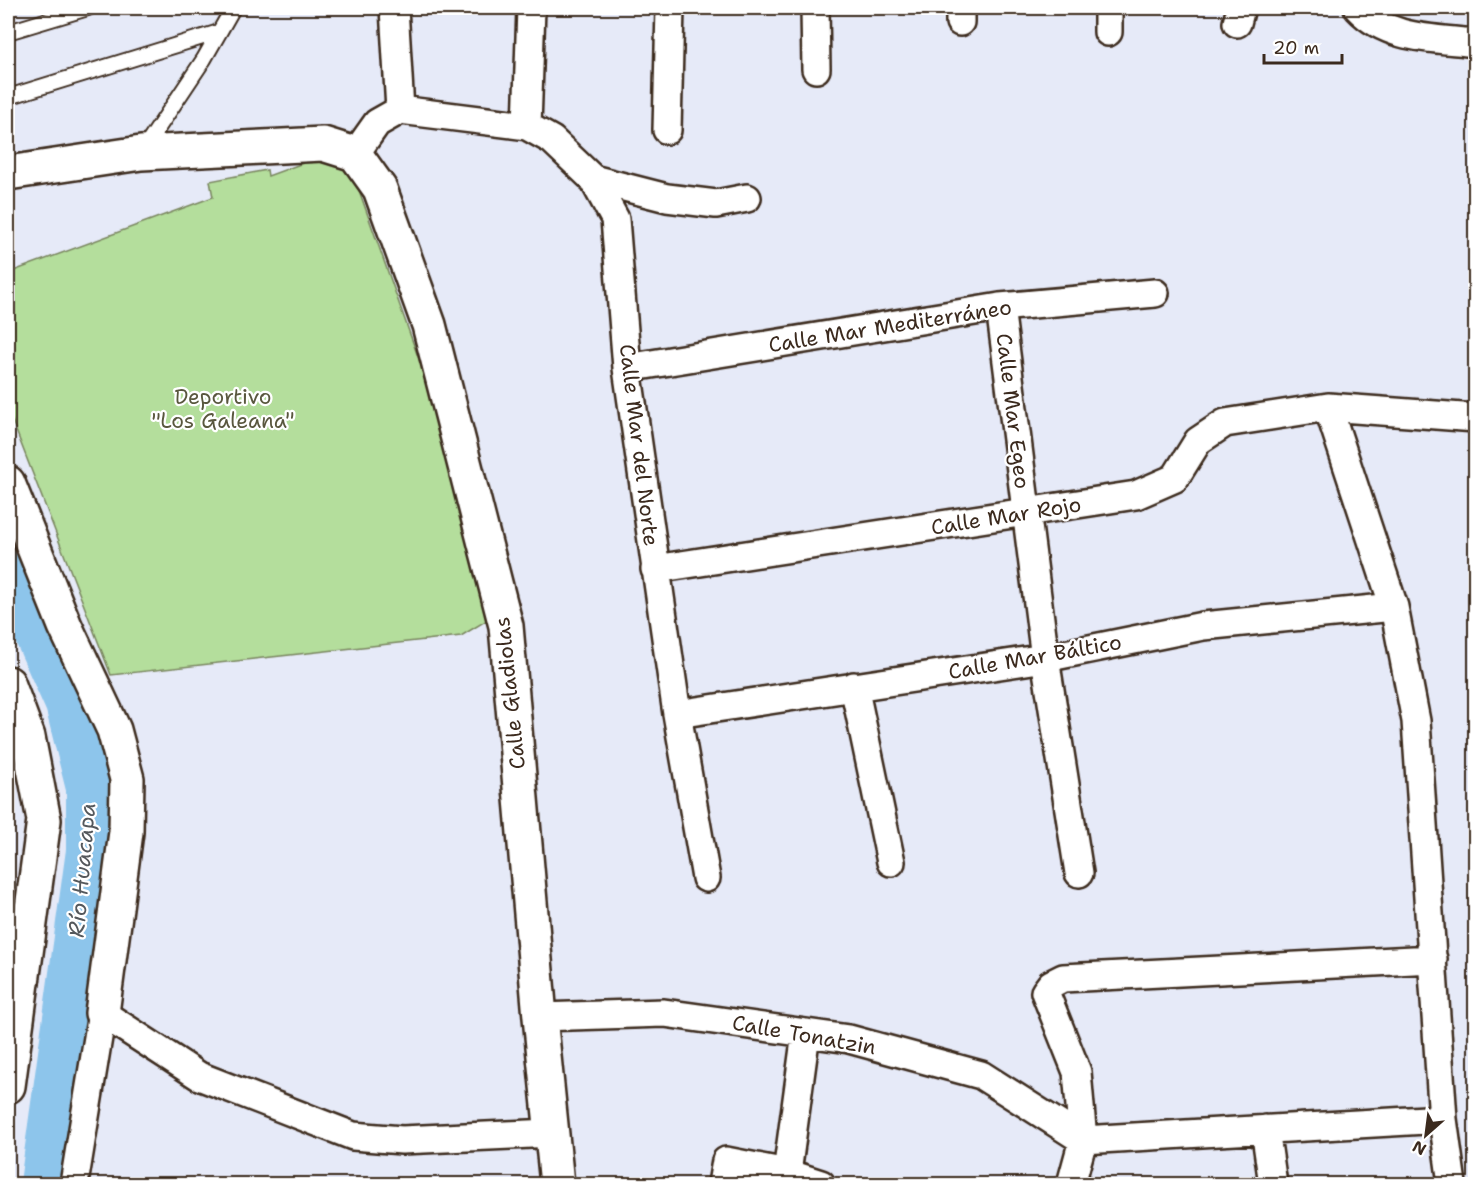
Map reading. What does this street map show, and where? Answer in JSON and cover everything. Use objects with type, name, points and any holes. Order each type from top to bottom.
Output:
[{"type":"street","points":[[394,8],[400,110]]},
{"type":"street","points":[[526,126],[531,8]]},
{"type":"street","points":[[667,129],[670,8]]},
{"type":"street","points":[[815,8],[816,69]]},
{"type":"street","points":[[1358,8],[1369,20],[1404,36],[1476,43]]},
{"type":"street","points":[[8,173],[141,153],[323,144],[355,154],[376,123],[400,110],[526,126],[552,140],[594,179],[667,198],[716,204],[747,198]]},
{"type":"street","name":"Calle Gladiolas","points":[[355,154],[380,189],[429,325],[506,626],[557,1185]]},
{"type":"street","name":"Calle Mar del Norte","points":[[594,179],[615,219],[627,368],[677,714],[705,878]]},
{"type":"street","name":"Calle Mar Mediterráneo","points":[[627,368],[1000,307],[1155,293]]},
{"type":"street","name":"Calle Mar Egeo","points":[[1000,307],[1045,658],[1079,873]]},
{"type":"street","points":[[1328,407],[1394,607],[1416,721],[1443,1119],[1452,1185]]},
{"type":"street","name":"Calle Mar Rojo","points":[[655,569],[1136,495],[1175,478],[1198,441],[1225,423],[1328,407],[1476,418]]},
{"type":"street","points":[[8,483],[65,626],[114,730],[127,779],[126,832],[102,1013],[74,1185]]},
{"type":"street","name":"Calle Mar Báltico","points":[[677,714],[1045,658],[1203,626],[1394,607]]},
{"type":"street","points":[[8,683],[28,737],[44,820],[8,1086]]},
{"type":"street","points":[[854,686],[891,862]]},
{"type":"street","points":[[1071,1185],[1083,1140],[1077,1072],[1045,992],[1051,984],[1064,978],[1432,959]]},
{"type":"street","points":[[102,1013],[199,1076],[353,1136],[402,1140],[552,1133]]},
{"type":"street","name":"Calle Tonatzin","points":[[540,1017],[664,1013],[849,1039],[981,1075],[1083,1140]]},
{"type":"street","points":[[787,1173],[806,1032]]},
{"type":"street","points":[[1083,1140],[1443,1119]]},
{"type":"street","points":[[1265,1129],[1273,1185]]},
{"type":"street","points":[[722,1185],[726,1161],[787,1173],[821,1185]]},
{"type":"lane","points":[[8,32],[88,8]]},
{"type":"lane","points":[[141,153],[233,8]]},
{"type":"lane","points":[[8,97],[219,32]]},
{"type":"green space","name":"Deportivo \"Los Galeana\"","points":[[344,148],[507,608],[461,636],[111,675],[8,410],[8,273],[213,197],[210,181],[267,170],[268,176]]},
{"type":"waterway","name":"Río Huacapa","points":[[8,569],[68,704],[89,788],[89,851],[43,1184]]}]
